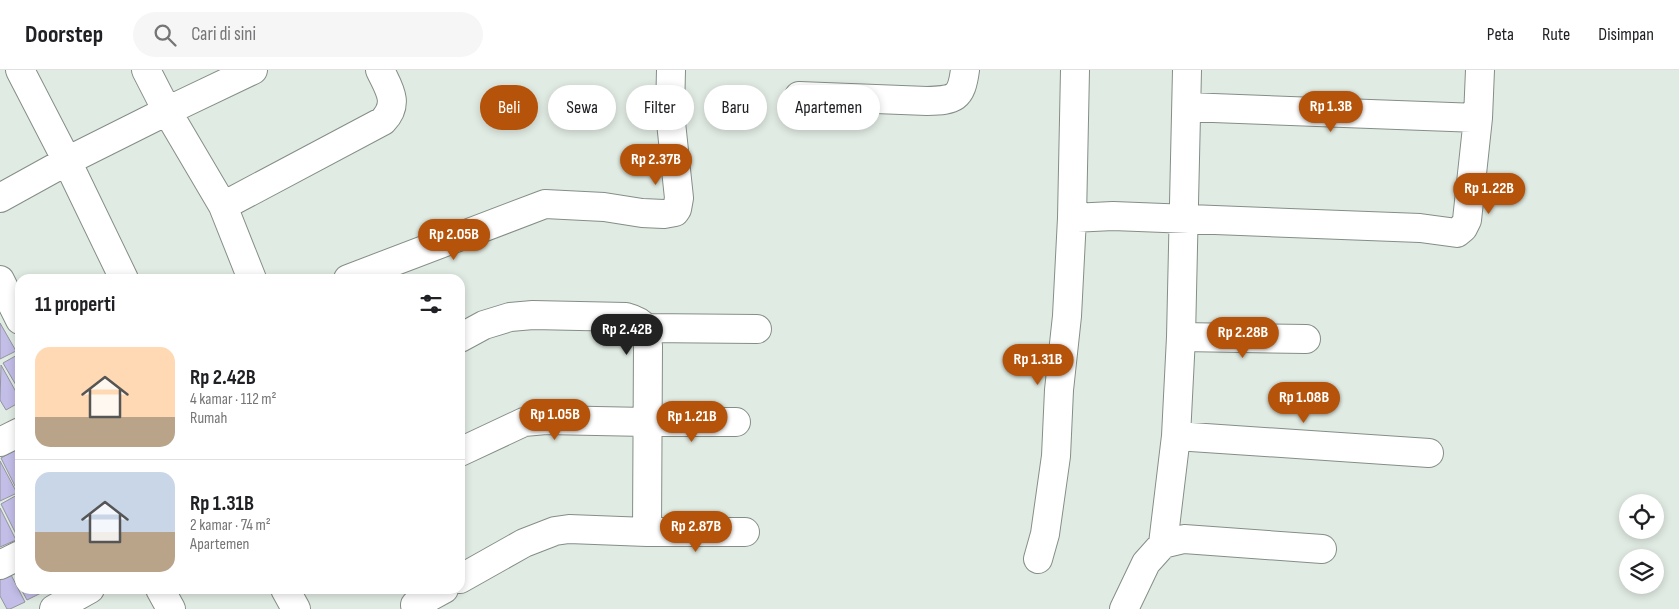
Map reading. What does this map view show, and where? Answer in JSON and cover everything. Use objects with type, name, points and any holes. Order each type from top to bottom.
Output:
[{"type":"street","points":[[20,70],[67,161],[122,274]]},
{"type":"street","points":[[146,70],[223,206],[250,274]]},
{"type":"street","points":[[0,198],[167,110],[254,70]]},
{"type":"street","points":[[223,206],[383,121],[392,109],[392,101],[390,91],[380,70]]},
{"type":"street","points":[[361,274],[546,204],[604,207],[642,213],[664,214],[675,212],[679,198],[670,113],[672,70]]},
{"type":"street","points":[[880,99],[947,101],[956,96],[963,86],[965,70]]},
{"type":"street","points":[[1038,560],[1045,534],[1056,456],[1059,390],[1067,316],[1072,218],[1075,70]]},
{"type":"street","points":[[1163,544],[1176,436],[1181,337],[1187,70]]},
{"type":"street","points":[[1072,218],[1113,216],[1183,218],[1420,228],[1457,233],[1463,228],[1467,220],[1478,118],[1480,70]]},
{"type":"street","points":[[1187,106],[1478,118]]},
{"type":"street","points":[[465,335],[484,325],[510,317],[626,318],[639,321],[645,328],[648,346],[647,532]]},
{"type":"street","points":[[645,328],[757,329]]},
{"type":"street","points":[[1181,337],[1306,339]]},
{"type":"street","points":[[465,450],[524,422],[546,420],[736,422]]},
{"type":"street","points":[[0,442],[15,434]]},
{"type":"street","points":[[1176,436],[1429,453]]},
{"type":"street","points":[[465,576],[524,543],[555,531],[569,529],[647,532],[744,532]]},
{"type":"street","points":[[1124,609],[1146,563],[1163,544],[1184,539],[1322,549]]},
{"type":"street","points":[[0,564],[15,557]]},
{"type":"street","points":[[54,609],[81,594]]},
{"type":"street","points":[[163,594],[172,609]]},
{"type":"street","points":[[288,594],[296,609]]},
{"type":"street","points":[[413,601],[431,594]]},
{"type":"building","points":[[0,323],[15,352],[0,359]]},
{"type":"building","points":[[15,356],[15,383],[3,363]]},
{"type":"building","points":[[1,365],[15,390],[15,405],[6,410],[0,400]]},
{"type":"building","points":[[15,450],[15,486],[1,458]]},
{"type":"building","points":[[0,461],[15,489],[15,494],[0,501]]},
{"type":"building","points":[[15,496],[15,532],[1,504]]},
{"type":"building","points":[[0,508],[15,540],[0,547]]},
{"type":"building","points":[[7,567],[15,583],[15,594],[21,594],[25,602],[7,609],[0,596],[0,571]]},
{"type":"building","points":[[24,594],[39,594],[27,600]]}]
